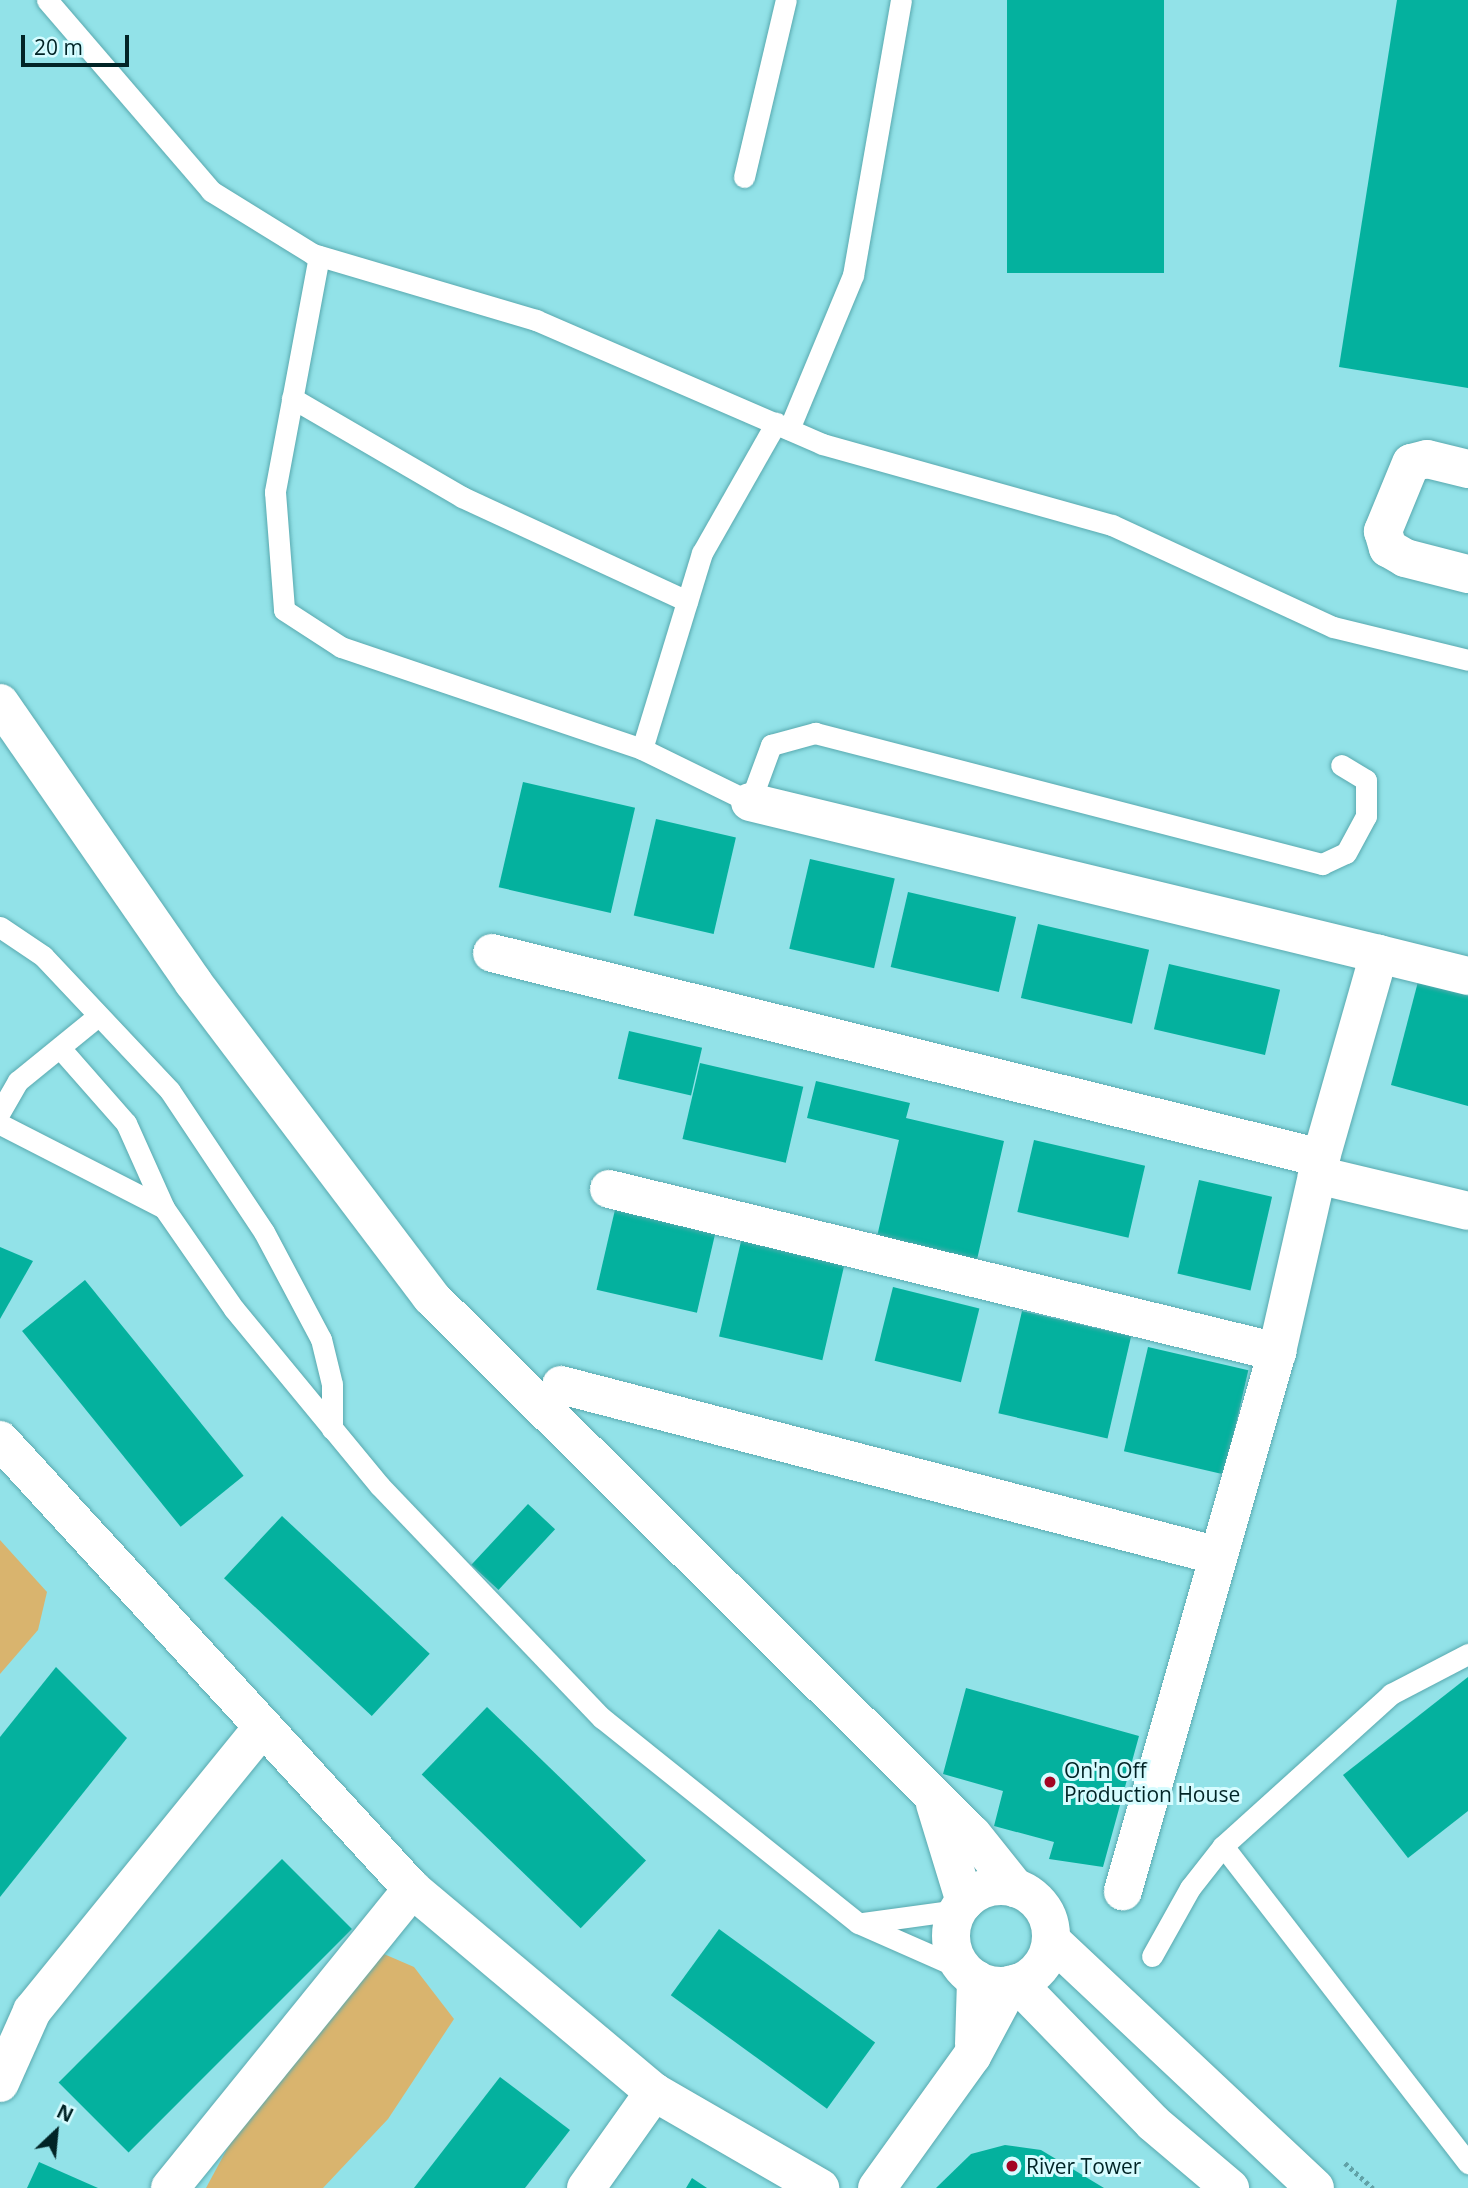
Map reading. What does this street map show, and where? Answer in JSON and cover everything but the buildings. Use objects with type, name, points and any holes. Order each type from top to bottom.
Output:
[{"type":"street","points":[[1468,469],[1427,459],[1411,463],[1384,531],[1388,548],[1405,558],[1468,574]]},
{"type":"street","points":[[0,703],[193,982],[431,1297],[932,1796],[1016,1889],[1043,1908],[1051,1940],[1315,2188]]},
{"type":"street","points":[[750,802],[1468,976]]},
{"type":"street","points":[[492,953],[1319,1166],[1468,1211]]},
{"type":"street","points":[[1122,1891],[1215,1555],[1277,1352],[1319,1166],[1379,954]]},
{"type":"street","points":[[609,1189],[1277,1352]]},
{"type":"street","points":[[561,1385],[1215,1555]]},
{"type":"street","points":[[0,1440],[260,1730],[412,1889],[654,2092],[820,2188]]},
{"type":"street","points":[[0,2083],[32,2011],[260,1730]]},
{"type":"street","points":[[932,1796],[962,1906],[951,1938],[992,1979],[1230,2188]]},
{"type":"street","points":[[962,1906],[993,1887],[1016,1889]]},
{"type":"street","points":[[170,2188],[412,1889]]},
{"type":"street","points":[[992,1979],[1041,1967],[1051,1940]]},
{"type":"street","points":[[877,2188],[972,2056],[992,1979]]},
{"type":"street","points":[[586,2188],[654,2092]]},
{"type":"lane","points":[[47,0],[211,191],[319,256],[536,320],[822,444],[1112,525],[1332,627],[1468,660]]},
{"type":"lane","points":[[744,177],[786,0]]},
{"type":"lane","points":[[642,750],[702,553],[782,426],[853,275],[901,0]]},
{"type":"lane","points":[[319,256],[275,492],[284,610],[341,647],[642,750],[750,802],[771,744],[815,733],[1322,864],[1346,853],[1366,816],[1366,780],[1341,765]]},
{"type":"lane","points":[[292,398],[463,497],[687,601]]},
{"type":"lane","points":[[0,927],[43,956],[170,1091],[264,1232],[321,1339],[332,1384],[332,1429]]},
{"type":"lane","points":[[0,1112],[18,1082],[98,1016]]},
{"type":"lane","points":[[60,1048],[126,1123],[164,1208],[234,1309],[332,1429],[601,1718],[858,1923],[992,1979]]},
{"type":"lane","points":[[0,1124],[164,1208]]},
{"type":"lane","points":[[1152,1955],[1190,1888],[1223,1846],[1391,1694],[1468,1654]]},
{"type":"lane","points":[[1223,1846],[1468,2163]]},
{"type":"lane","points":[[858,1923],[962,1906]]},
{"type":"shaded area","points":[[0,1540],[47,1592],[38,1630],[0,1674]]},
{"type":"shaded area","points":[[377,1951],[414,1967],[454,2019],[388,2119],[323,2188],[206,2188],[255,2097]]},
{"type":"place","name":"On'n Off Production House","points":[[1050,1782]]},
{"type":"place","name":"River Tower","points":[[1012,2166]]}]
